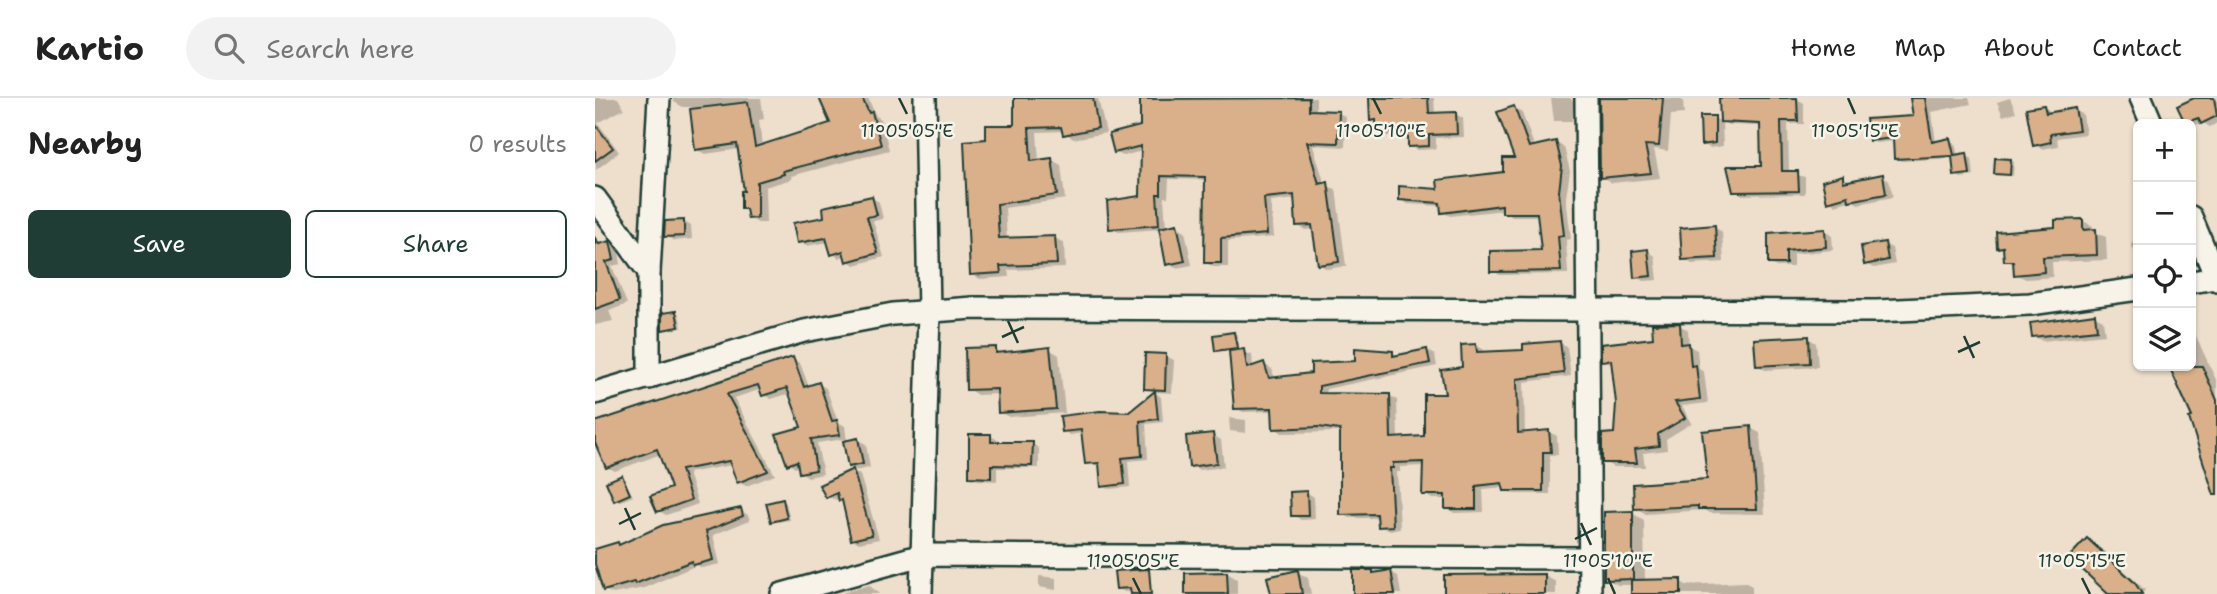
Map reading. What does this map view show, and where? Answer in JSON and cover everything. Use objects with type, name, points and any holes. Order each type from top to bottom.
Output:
[{"type":"street","points":[[649,378],[649,272],[659,98]]},
{"type":"street","points":[[921,594],[929,312],[925,98]]},
{"type":"street","points":[[1586,98],[1590,594]]},
{"type":"street","points":[[2141,98],[2150,119]]},
{"type":"street","points":[[595,198],[649,272]]},
{"type":"street","points":[[2196,229],[2217,279],[2196,281]]},
{"type":"street","points":[[595,393],[803,331],[893,314],[973,308],[1877,312],[2030,304],[2133,290]]},
{"type":"street","points":[[782,594],[922,555],[1590,558]]},
{"type":"building","points":[[819,98],[862,98],[869,113],[872,112],[881,145],[783,171],[784,174],[757,182],[757,218],[748,219],[746,209],[741,209],[741,191],[744,191],[737,144],[695,150],[690,109],[748,102],[755,147],[830,123]]},
{"type":"building","points":[[1014,98],[1093,98],[1098,128],[1063,135],[1061,127],[1029,128],[1031,161],[1052,158],[1057,195],[997,204],[999,238],[1055,236],[1057,264],[1000,266],[1001,273],[970,275],[964,141],[986,139],[986,125],[1014,125]]},
{"type":"building","points":[[1309,98],[1309,110],[1339,111],[1338,143],[1307,142],[1319,184],[1328,182],[1339,262],[1318,265],[1312,225],[1296,226],[1294,195],[1264,198],[1267,234],[1221,238],[1221,263],[1204,263],[1205,177],[1161,176],[1161,194],[1157,194],[1159,225],[1109,229],[1107,201],[1140,196],[1141,146],[1114,153],[1109,134],[1140,126],[1140,99]]},
{"type":"building","points":[[1369,98],[1428,98],[1429,113],[1456,112],[1457,134],[1429,135],[1429,146],[1408,147],[1408,132],[1377,133],[1376,120],[1370,121]]},
{"type":"building","points":[[1599,98],[1663,98],[1659,146],[1645,145],[1651,173],[1600,178]]},
{"type":"building","points":[[1719,98],[1797,98],[1798,121],[1781,121],[1782,171],[1798,171],[1799,191],[1733,192],[1727,166],[1761,166],[1760,124],[1720,122]]},
{"type":"building","points":[[1910,98],[1925,98],[1932,142],[1950,138],[1954,155],[1967,153],[1970,174],[1954,176],[1952,156],[1894,159],[1893,138],[1869,141],[1866,119],[1913,116]]},
{"type":"building","points":[[2194,98],[2214,98],[2217,116],[2201,124],[2198,118],[2183,119],[2177,106]]},
{"type":"building","points":[[2044,105],[2046,113],[2075,108],[2079,130],[2050,134],[2051,142],[2033,146],[2026,108]]},
{"type":"building","points":[[1514,106],[1529,147],[1556,141],[1562,166],[1559,192],[1564,235],[1558,236],[1561,271],[1490,272],[1490,251],[1541,250],[1537,213],[1502,213],[1502,205],[1441,213],[1440,203],[1399,200],[1399,186],[1438,189],[1437,180],[1503,172],[1503,158],[1514,158],[1497,112]]},
{"type":"building","points":[[1700,116],[1715,116],[1715,143],[1701,145]]},
{"type":"building","points":[[595,124],[613,148],[595,161]]},
{"type":"building","points":[[1995,158],[2011,159],[2010,175],[1994,174]]},
{"type":"building","points":[[1883,174],[1886,194],[1849,201],[1848,196],[1827,202],[1822,181],[1843,175],[1843,182]]},
{"type":"building","points":[[872,196],[877,215],[867,217],[878,253],[846,262],[843,251],[831,255],[826,238],[797,243],[793,223],[824,217],[823,207]]},
{"type":"building","points":[[2083,219],[2083,230],[2096,229],[2097,255],[2043,257],[2044,272],[2014,275],[2013,261],[2004,261],[2003,247],[1997,248],[1996,232],[2055,227],[2055,220]]},
{"type":"building","points":[[684,220],[684,236],[664,237],[665,221]]},
{"type":"building","points":[[1177,224],[1185,261],[1166,265],[1159,228]]},
{"type":"building","points":[[1715,225],[1717,258],[1682,260],[1680,228]]},
{"type":"building","points":[[1825,229],[1826,247],[1786,251],[1786,264],[1768,264],[1768,233]]},
{"type":"building","points":[[595,238],[599,244],[610,241],[614,260],[606,262],[620,300],[595,309]]},
{"type":"building","points":[[1885,242],[1888,260],[1864,265],[1861,246]]},
{"type":"building","points":[[1648,249],[1651,276],[1634,278],[1632,251]]},
{"type":"building","points":[[676,311],[679,327],[662,330],[662,313]]},
{"type":"building","points":[[2095,314],[2097,330],[2032,337],[2030,323]]},
{"type":"building","points":[[1680,323],[1681,344],[1689,343],[1691,366],[1696,365],[1700,399],[1675,402],[1685,418],[1658,434],[1659,446],[1635,449],[1637,463],[1602,463],[1602,434],[1614,433],[1616,403],[1611,360],[1601,361],[1601,344],[1653,338],[1652,324]]},
{"type":"building","points":[[1234,332],[1237,348],[1215,351],[1213,335]]},
{"type":"building","points":[[1809,336],[1810,363],[1756,366],[1754,339]]},
{"type":"building","points":[[1560,341],[1564,373],[1517,379],[1518,433],[1549,430],[1551,452],[1543,452],[1543,491],[1504,491],[1502,483],[1476,486],[1476,509],[1445,509],[1445,495],[1422,495],[1423,462],[1393,463],[1393,468],[1390,468],[1393,526],[1378,527],[1377,514],[1340,515],[1340,430],[1319,427],[1273,429],[1272,408],[1234,409],[1229,351],[1244,349],[1247,368],[1264,362],[1269,378],[1311,373],[1311,363],[1355,361],[1355,348],[1393,351],[1393,356],[1427,349],[1430,363],[1319,386],[1319,393],[1390,394],[1391,438],[1424,436],[1424,394],[1445,394],[1441,370],[1462,367],[1461,345],[1476,344],[1477,352],[1523,350],[1523,344]]},
{"type":"building","points":[[996,347],[996,353],[1050,347],[1056,409],[998,413],[997,389],[966,390],[965,348]]},
{"type":"building","points":[[1145,353],[1166,354],[1165,390],[1144,389]]},
{"type":"building","points":[[793,357],[804,387],[819,382],[832,421],[837,420],[840,435],[811,439],[816,470],[799,473],[797,461],[787,465],[776,434],[801,427],[787,388],[762,396],[758,385],[727,394],[768,471],[737,483],[729,461],[681,470],[691,500],[657,512],[650,496],[671,488],[657,449],[606,468],[595,443],[595,422]]},
{"type":"building","points":[[2196,366],[2202,366],[2217,400],[2217,495],[2214,495],[2189,418],[2192,417],[2171,371],[2196,371]]},
{"type":"building","points":[[1155,391],[1158,419],[1140,421],[1142,456],[1122,458],[1125,484],[1101,487],[1099,463],[1085,464],[1081,430],[1062,432],[1060,416],[1100,411],[1129,412]]},
{"type":"building","points":[[1751,426],[1757,509],[1698,509],[1698,506],[1634,509],[1633,484],[1707,479],[1702,431]]},
{"type":"building","points":[[1213,433],[1217,463],[1189,467],[1186,436]]},
{"type":"building","points":[[969,434],[991,434],[991,442],[1033,442],[1032,466],[991,465],[991,478],[969,477]]},
{"type":"building","points":[[858,438],[863,464],[848,467],[843,441]]},
{"type":"building","points":[[853,469],[872,535],[851,540],[842,500],[839,501],[837,493],[826,498],[819,485]]},
{"type":"building","points":[[622,475],[630,494],[614,501],[606,482]]},
{"type":"building","points":[[1307,491],[1308,516],[1291,516],[1290,492]]},
{"type":"building","points":[[783,499],[787,518],[771,522],[766,503]]},
{"type":"building","points":[[741,508],[743,516],[706,531],[713,560],[693,565],[692,561],[635,584],[634,582],[603,591],[595,564],[595,549],[618,542],[619,545],[663,525]]},
{"type":"building","points":[[1633,511],[1633,579],[1604,580],[1604,512]]},
{"type":"building","points":[[2087,538],[2135,583],[2142,594],[2108,594],[2069,557]]},
{"type":"building","points":[[1149,569],[1151,594],[1131,594],[1130,588],[1116,589],[1114,571]]},
{"type":"building","points":[[1298,570],[1302,594],[1271,594],[1267,577]]},
{"type":"building","points":[[1353,570],[1373,570],[1373,573],[1391,570],[1395,594],[1353,594]]},
{"type":"building","points":[[1227,572],[1228,594],[1185,594],[1185,573]]},
{"type":"building","points":[[1545,574],[1545,594],[1444,594],[1444,575]]},
{"type":"building","points":[[1681,579],[1681,594],[1631,594],[1631,580]]}]
